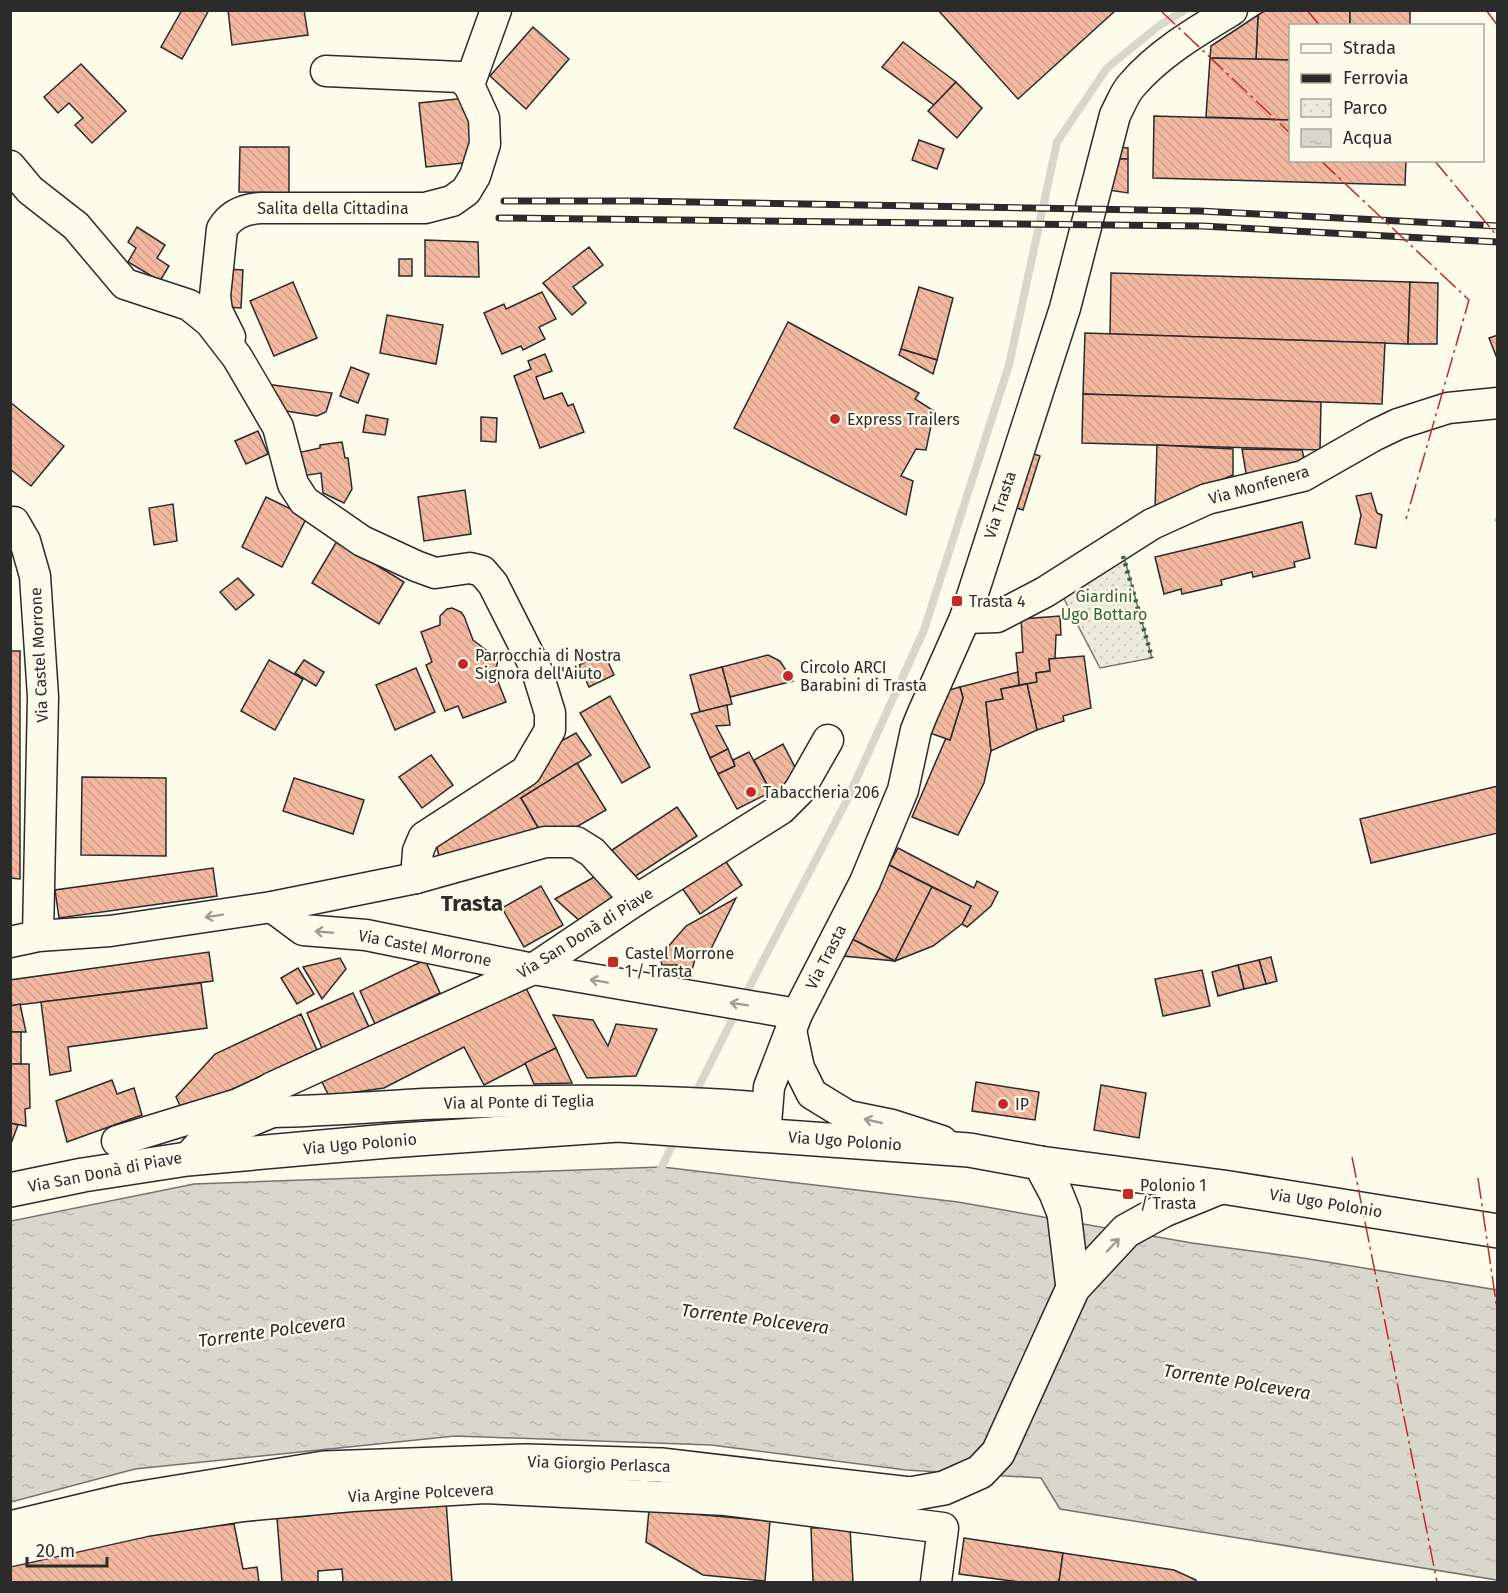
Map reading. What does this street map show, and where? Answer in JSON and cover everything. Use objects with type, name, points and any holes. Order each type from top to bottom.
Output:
[{"type":"main road","name":"Via Ugo Polonio","points":[[187,1159],[422,1138],[618,1125],[648,1115],[753,1121],[969,1150],[1045,1172],[1223,1186],[1497,1231]]},
{"type":"main road","name":"Via San Donà di Piave","points":[[10,1190],[83,1175],[187,1159]]},
{"type":"main road","points":[[1045,1172],[1064,1213],[1073,1288]]},
{"type":"main road","name":"Via Giorgio Perlasca","points":[[10,1528],[123,1501],[324,1468],[526,1461],[661,1465],[910,1494],[944,1488],[980,1472],[998,1453],[1073,1288],[1126,1231],[1164,1210],[1223,1186]]},
{"type":"street","points":[[326,71],[460,77],[469,85],[496,10]]},
{"type":"street","name":"Via Trasta","points":[[753,1121],[769,1087],[789,1018],[869,872],[903,790],[916,730],[965,618],[1065,308],[1115,115],[1130,87],[1161,58],[1193,34],[1232,10]]},
{"type":"street","name":"Salita della Cittadina","points":[[237,357],[227,327],[217,311],[215,296],[222,230],[227,221],[248,209],[425,208],[452,201],[466,191],[475,176],[484,144],[484,118],[469,85]]},
{"type":"street","points":[[10,166],[30,190],[76,226],[125,284],[189,305],[210,322],[237,357],[278,427],[293,484],[304,501],[362,541],[416,566],[435,573],[470,568],[482,571],[493,584],[537,671],[550,713],[550,730],[526,771],[424,837],[418,851],[416,878]]},
{"type":"street","name":"Via Monfenera","points":[[965,618],[997,616],[1045,592],[1152,524],[1207,499],[1304,476],[1398,424],[1448,408],[1497,403]]},
{"type":"street","name":"Via Castel Morrone","points":[[14,522],[25,541],[35,576],[43,686],[24,939],[110,931],[272,907],[416,878],[545,842],[576,842],[592,852],[636,900]]},
{"type":"street","name":"Via San Donà di Piave","points":[[187,1159],[203,1141],[271,1100],[533,969],[781,808],[799,791],[828,740]]},
{"type":"street","name":"Via Castel Morrone","points":[[272,907],[303,930],[366,935],[533,969],[698,998],[789,1018]]},
{"type":"street","points":[[789,1018],[799,1068],[812,1094],[848,1116],[892,1125],[969,1150]]},
{"type":"street","name":"Via San Donà di Piave","points":[[117,1141],[238,1104],[271,1100]]},
{"type":"street","name":"Via al Ponte di Teglia","points":[[271,1100],[468,1103],[606,1100],[648,1115]]},
{"type":"street","name":"Via Argine Polcevera","points":[[10,1551],[145,1521],[243,1506],[352,1496],[485,1488],[726,1500],[943,1528],[936,1582]]},
{"type":"green space","name":"Giardini Ugo Bottaro","points":[[1122,550],[1152,658],[1100,668],[1061,593]]},
{"type":"water","name":"Torrente Polcevera","points":[[662,1167],[958,1202],[1192,1243],[1303,1258],[1497,1290],[1497,1580],[1060,1509],[1041,1478],[906,1470],[711,1445],[455,1436],[135,1469],[11,1502],[11,1221],[194,1184]]},
{"type":"building","points":[[182,10],[209,10],[182,59],[161,47]]},
{"type":"building","points":[[228,10],[304,10],[308,35],[232,45]]},
{"type":"building","points":[[938,10],[1116,10],[1018,99]]},
{"type":"building","points":[[1266,10],[1350,10],[1350,24],[1289,24],[1289,60],[1256,59],[1258,15]]},
{"type":"building","points":[[1350,10],[1410,10],[1410,24],[1350,24]]},
{"type":"building","points":[[1258,15],[1256,59],[1210,58],[1211,46]]},
{"type":"building","points":[[533,27],[569,59],[526,109],[490,76]]},
{"type":"building","points":[[903,42],[956,82],[934,105],[882,67]]},
{"type":"building","points":[[1210,58],[1289,60],[1289,120],[1206,117]]},
{"type":"building","points":[[81,64],[126,111],[92,143],[75,125],[83,118],[69,103],[58,113],[44,97]]},
{"type":"building","points":[[956,82],[982,108],[957,138],[928,111]]},
{"type":"building","points":[[466,98],[473,162],[426,167],[419,103]]},
{"type":"building","points":[[1154,116],[1289,120],[1289,162],[1406,162],[1405,185],[1153,178]]},
{"type":"building","points":[[919,140],[944,149],[937,169],[912,160]]},
{"type":"building","points":[[240,147],[289,147],[289,193],[239,192]]},
{"type":"building","points":[[1117,147],[1128,148],[1128,159],[1115,159]]},
{"type":"building","points":[[1115,159],[1128,159],[1128,193],[1108,190]]},
{"type":"building","points":[[137,227],[165,245],[157,258],[169,266],[160,281],[128,262],[136,248],[128,242]]},
{"type":"building","points":[[425,240],[478,242],[479,277],[425,276]]},
{"type":"building","points":[[589,247],[603,265],[573,287],[586,303],[572,315],[543,283]]},
{"type":"building","points":[[399,259],[412,259],[412,276],[399,276]]},
{"type":"building","points":[[227,269],[243,270],[241,308],[225,307]]},
{"type":"building","points":[[1111,273],[1410,282],[1408,344],[1110,334]]},
{"type":"building","points":[[293,282],[317,338],[274,356],[250,301]]},
{"type":"building","points":[[1410,282],[1438,283],[1437,344],[1408,344]]},
{"type":"building","points":[[919,287],[953,298],[937,360],[901,349]]},
{"type":"building","points":[[542,292],[556,319],[539,327],[545,339],[523,350],[521,346],[502,354],[484,313],[504,304],[506,309]]},
{"type":"building","points":[[387,315],[443,325],[436,364],[380,353]]},
{"type":"building","name":"Express Trailers","points":[[788,322],[919,393],[915,399],[934,411],[926,450],[916,449],[901,476],[913,481],[906,515],[734,428]]},
{"type":"building","points":[[1085,333],[1385,343],[1382,404],[1083,394]]},
{"type":"building","points":[[1498,335],[1498,361],[1489,338]]},
{"type":"building","points":[[901,349],[937,360],[933,374],[899,355]]},
{"type":"building","points":[[545,354],[552,371],[536,377],[544,399],[562,393],[568,406],[573,404],[584,432],[540,448],[514,376],[531,369],[528,361]]},
{"type":"building","points":[[351,367],[369,374],[358,403],[340,396]]},
{"type":"building","points":[[266,384],[332,393],[326,412],[317,416],[286,411]]},
{"type":"building","points":[[1083,394],[1321,402],[1320,450],[1082,443]]},
{"type":"building","points":[[10,402],[64,446],[31,486],[10,469]]},
{"type":"building","points":[[366,415],[388,419],[385,435],[363,432]]},
{"type":"building","points":[[481,417],[497,418],[496,442],[481,441]]},
{"type":"building","points":[[258,431],[268,454],[246,464],[235,441]]},
{"type":"building","points":[[342,442],[345,458],[348,458],[352,489],[344,503],[323,493],[321,473],[302,476],[297,453],[320,448],[320,445]]},
{"type":"building","points":[[1157,445],[1233,449],[1233,475],[1155,508]]},
{"type":"building","points":[[1242,449],[1302,450],[1306,465],[1247,479]]},
{"type":"building","points":[[1022,450],[1040,456],[1023,510],[1004,504]]},
{"type":"building","points":[[465,490],[471,534],[424,541],[418,497]]},
{"type":"building","points":[[1371,493],[1377,513],[1382,515],[1376,548],[1355,544],[1361,515],[1356,496]]},
{"type":"building","points":[[266,497],[307,517],[282,567],[242,547]]},
{"type":"building","points":[[173,504],[177,541],[154,545],[149,508]]},
{"type":"building","points":[[1302,522],[1310,558],[1294,562],[1295,567],[1253,577],[1252,572],[1221,580],[1222,585],[1182,594],[1181,589],[1164,594],[1155,557]]},
{"type":"building","points":[[337,541],[404,582],[379,624],[312,583]]},
{"type":"building","points":[[238,578],[254,595],[236,610],[220,592]]},
{"type":"building","name":"Parrocchia di Nostra Signora dell'Aiuto","points":[[452,608],[464,616],[473,640],[498,659],[495,674],[506,702],[463,718],[458,706],[445,711],[426,665],[432,662],[421,632],[440,625],[440,616],[447,609]]},
{"type":"building","points":[[1060,616],[1061,635],[1056,635],[1055,659],[1049,659],[1050,671],[1036,673],[1037,682],[1019,685],[1016,653],[1023,652],[1021,619]]},
{"type":"building","points":[[10,651],[20,651],[20,879],[10,878]]},
{"type":"building","points":[[604,653],[614,675],[589,687],[579,665]]},
{"type":"building","points":[[768,655],[780,661],[793,681],[730,697],[722,667]]},
{"type":"building","points":[[1084,656],[1091,708],[1063,716],[1064,721],[1037,730],[1027,684],[1037,682],[1036,673],[1050,671],[1049,659]]},
{"type":"building","points":[[269,660],[303,679],[275,730],[241,711]]},
{"type":"building","points":[[304,660],[324,672],[316,686],[295,673]]},
{"type":"building","points":[[722,667],[732,704],[700,712],[690,675]]},
{"type":"building","points":[[416,668],[435,712],[395,730],[376,685]]},
{"type":"building","points":[[1018,672],[1019,685],[1001,689],[1003,699],[986,702],[991,751],[984,783],[958,835],[912,817],[946,738],[950,740],[963,698],[960,687]]},
{"type":"building","points":[[1027,684],[1037,730],[991,751],[986,702],[1003,699],[1001,689]]},
{"type":"building","points":[[960,687],[963,698],[950,740],[927,732],[942,692]]},
{"type":"building","points":[[610,696],[650,767],[622,783],[580,713]]},
{"type":"building","points":[[727,705],[730,725],[716,726],[728,749],[710,758],[691,714]]},
{"type":"building","points":[[576,733],[591,755],[521,798],[539,829],[439,857],[435,837],[552,746]]},
{"type":"building","points":[[783,744],[800,777],[771,792],[754,760]]},
{"type":"building","points":[[728,749],[735,766],[718,774],[710,758]]},
{"type":"building","points":[[749,752],[771,792],[737,809],[718,774],[735,766],[733,760]]},
{"type":"building","points":[[431,755],[453,785],[422,808],[399,777]]},
{"type":"building","points":[[577,763],[606,810],[571,830],[539,829],[521,798]]},
{"type":"building","points":[[82,777],[166,778],[166,856],[81,855]]},
{"type":"building","points":[[294,778],[364,800],[353,834],[283,811]]},
{"type":"building","points":[[1498,786],[1498,833],[1371,863],[1360,819]]},
{"type":"building","points":[[677,807],[697,836],[631,879],[612,850]]},
{"type":"building","points":[[898,848],[974,888],[977,881],[998,892],[991,906],[967,927],[962,924],[971,906],[889,865]]},
{"type":"building","points":[[724,859],[742,885],[700,914],[682,888]]},
{"type":"building","points":[[889,865],[932,887],[895,961],[852,939]]},
{"type":"building","points":[[213,868],[217,896],[59,918],[55,890]]},
{"type":"building","points":[[596,876],[620,897],[580,921],[555,899]]},
{"type":"building","points":[[541,886],[563,925],[524,947],[502,908]]},
{"type":"building","points":[[932,887],[971,906],[962,924],[933,946],[895,961]]},
{"type":"building","points":[[736,898],[707,957],[696,956],[689,980],[675,980],[677,965],[662,965],[660,956],[686,926]]},
{"type":"building","points":[[852,939],[895,961],[843,956]]},
{"type":"building","points":[[209,952],[213,981],[10,1006],[10,980]]},
{"type":"building","points":[[1271,957],[1277,981],[1266,984],[1259,960]]},
{"type":"building","points":[[340,958],[346,969],[322,999],[303,967]]},
{"type":"building","points":[[425,960],[440,993],[375,1024],[360,991]]},
{"type":"building","points":[[1259,960],[1266,984],[1244,989],[1238,965]]},
{"type":"building","points":[[1238,965],[1244,989],[1218,996],[1212,972]]},
{"type":"building","points":[[298,968],[314,994],[297,1004],[281,978]]},
{"type":"building","points":[[1202,970],[1210,1006],[1163,1016],[1155,979]]},
{"type":"building","points":[[523,982],[556,1048],[484,1085],[464,1047],[384,1088],[329,1096],[321,1080]]},
{"type":"building","points":[[201,983],[207,1028],[68,1047],[71,1071],[50,1075],[41,1002]]},
{"type":"building","points":[[353,993],[369,1027],[322,1048],[307,1013]]},
{"type":"building","points":[[20,1004],[26,1032],[10,1032],[10,1006]]},
{"type":"building","points":[[301,1014],[317,1050],[183,1112],[176,1097],[215,1054]]},
{"type":"building","points":[[553,1015],[593,1020],[608,1046],[616,1024],[657,1029],[636,1076],[587,1078]]},
{"type":"building","points":[[10,1032],[21,1032],[21,1064],[10,1064]]},
{"type":"building","points":[[556,1048],[572,1083],[534,1084],[525,1063]]},
{"type":"building","points":[[10,1064],[29,1064],[30,1108],[25,1109],[26,1126],[10,1123]]},
{"type":"building","points":[[112,1080],[117,1094],[134,1088],[142,1115],[67,1142],[56,1101]]},
{"type":"building","points":[[976,1082],[1039,1092],[1035,1120],[972,1111]]},
{"type":"building","points":[[1101,1085],[1146,1093],[1139,1138],[1094,1130]]},
{"type":"building","points":[[10,1123],[18,1125],[10,1146]]},
{"type":"building","points":[[446,1501],[452,1582],[343,1582],[342,1569],[318,1571],[318,1582],[282,1582],[277,1518],[309,1516],[309,1511]]},
{"type":"building","points":[[649,1510],[770,1521],[765,1581],[703,1575],[646,1542]]},
{"type":"building","points":[[234,1524],[243,1569],[257,1567],[259,1582],[10,1582],[10,1563],[54,1552],[193,1528]]},
{"type":"building","points":[[850,1527],[853,1582],[813,1582],[811,1528]]},
{"type":"building","points":[[964,1538],[1063,1553],[1059,1582],[1019,1582],[959,1574]]},
{"type":"building","points":[[1063,1553],[1174,1570],[1196,1582],[1059,1582]]},
{"type":"waterway","points":[[743,999],[846,802],[924,630],[1009,365],[1057,142],[1107,68],[1160,25],[1185,10]]},
{"type":"waterway","points":[[693,1098],[737,1010]]},
{"type":"waterway","points":[[657,1177],[676,1137]]},
{"type":"railway","points":[[504,201],[636,201],[1199,211],[1498,226]]},
{"type":"railway","points":[[499,218],[1202,226],[1498,242]]},
{"type":"hedge","points":[[1123,556],[1152,658]]},
{"type":"power","points":[[1160,10],[1289,132]]},
{"type":"power","points":[[1307,10],[1318,24]]},
{"type":"power","points":[[1486,10],[1498,26]]},
{"type":"power","points":[[1322,162],[1469,300],[1406,519]]},
{"type":"power","points":[[1436,162],[1498,237]]},
{"type":"power","points":[[1496,521],[1498,512]]},
{"type":"power","points":[[1352,1157],[1437,1582]]},
{"type":"power","points":[[1478,1178],[1498,1316]]},
{"type":"place","name":"Express Trailers","points":[[835,419]]},
{"type":"place","name":"Trasta 4","points":[[957,601]]},
{"type":"place","name":"Parrocchia di Nostra Signora dell'Aiuto","points":[[463,664]]},
{"type":"place","name":"Circolo ARCI Barabini di Trasta","points":[[788,676]]},
{"type":"place","name":"Tabaccheria 206","points":[[751,792]]},
{"type":"place","name":"Castel Morrone 1 / Trasta","points":[[613,962]]},
{"type":"place","name":"IP","points":[[1003,1104]]},
{"type":"place","name":"Polonio 1 / Trasta","points":[[1128,1194]]},
{"type":"district","name":"Trasta","points":[[472,903]]}]
